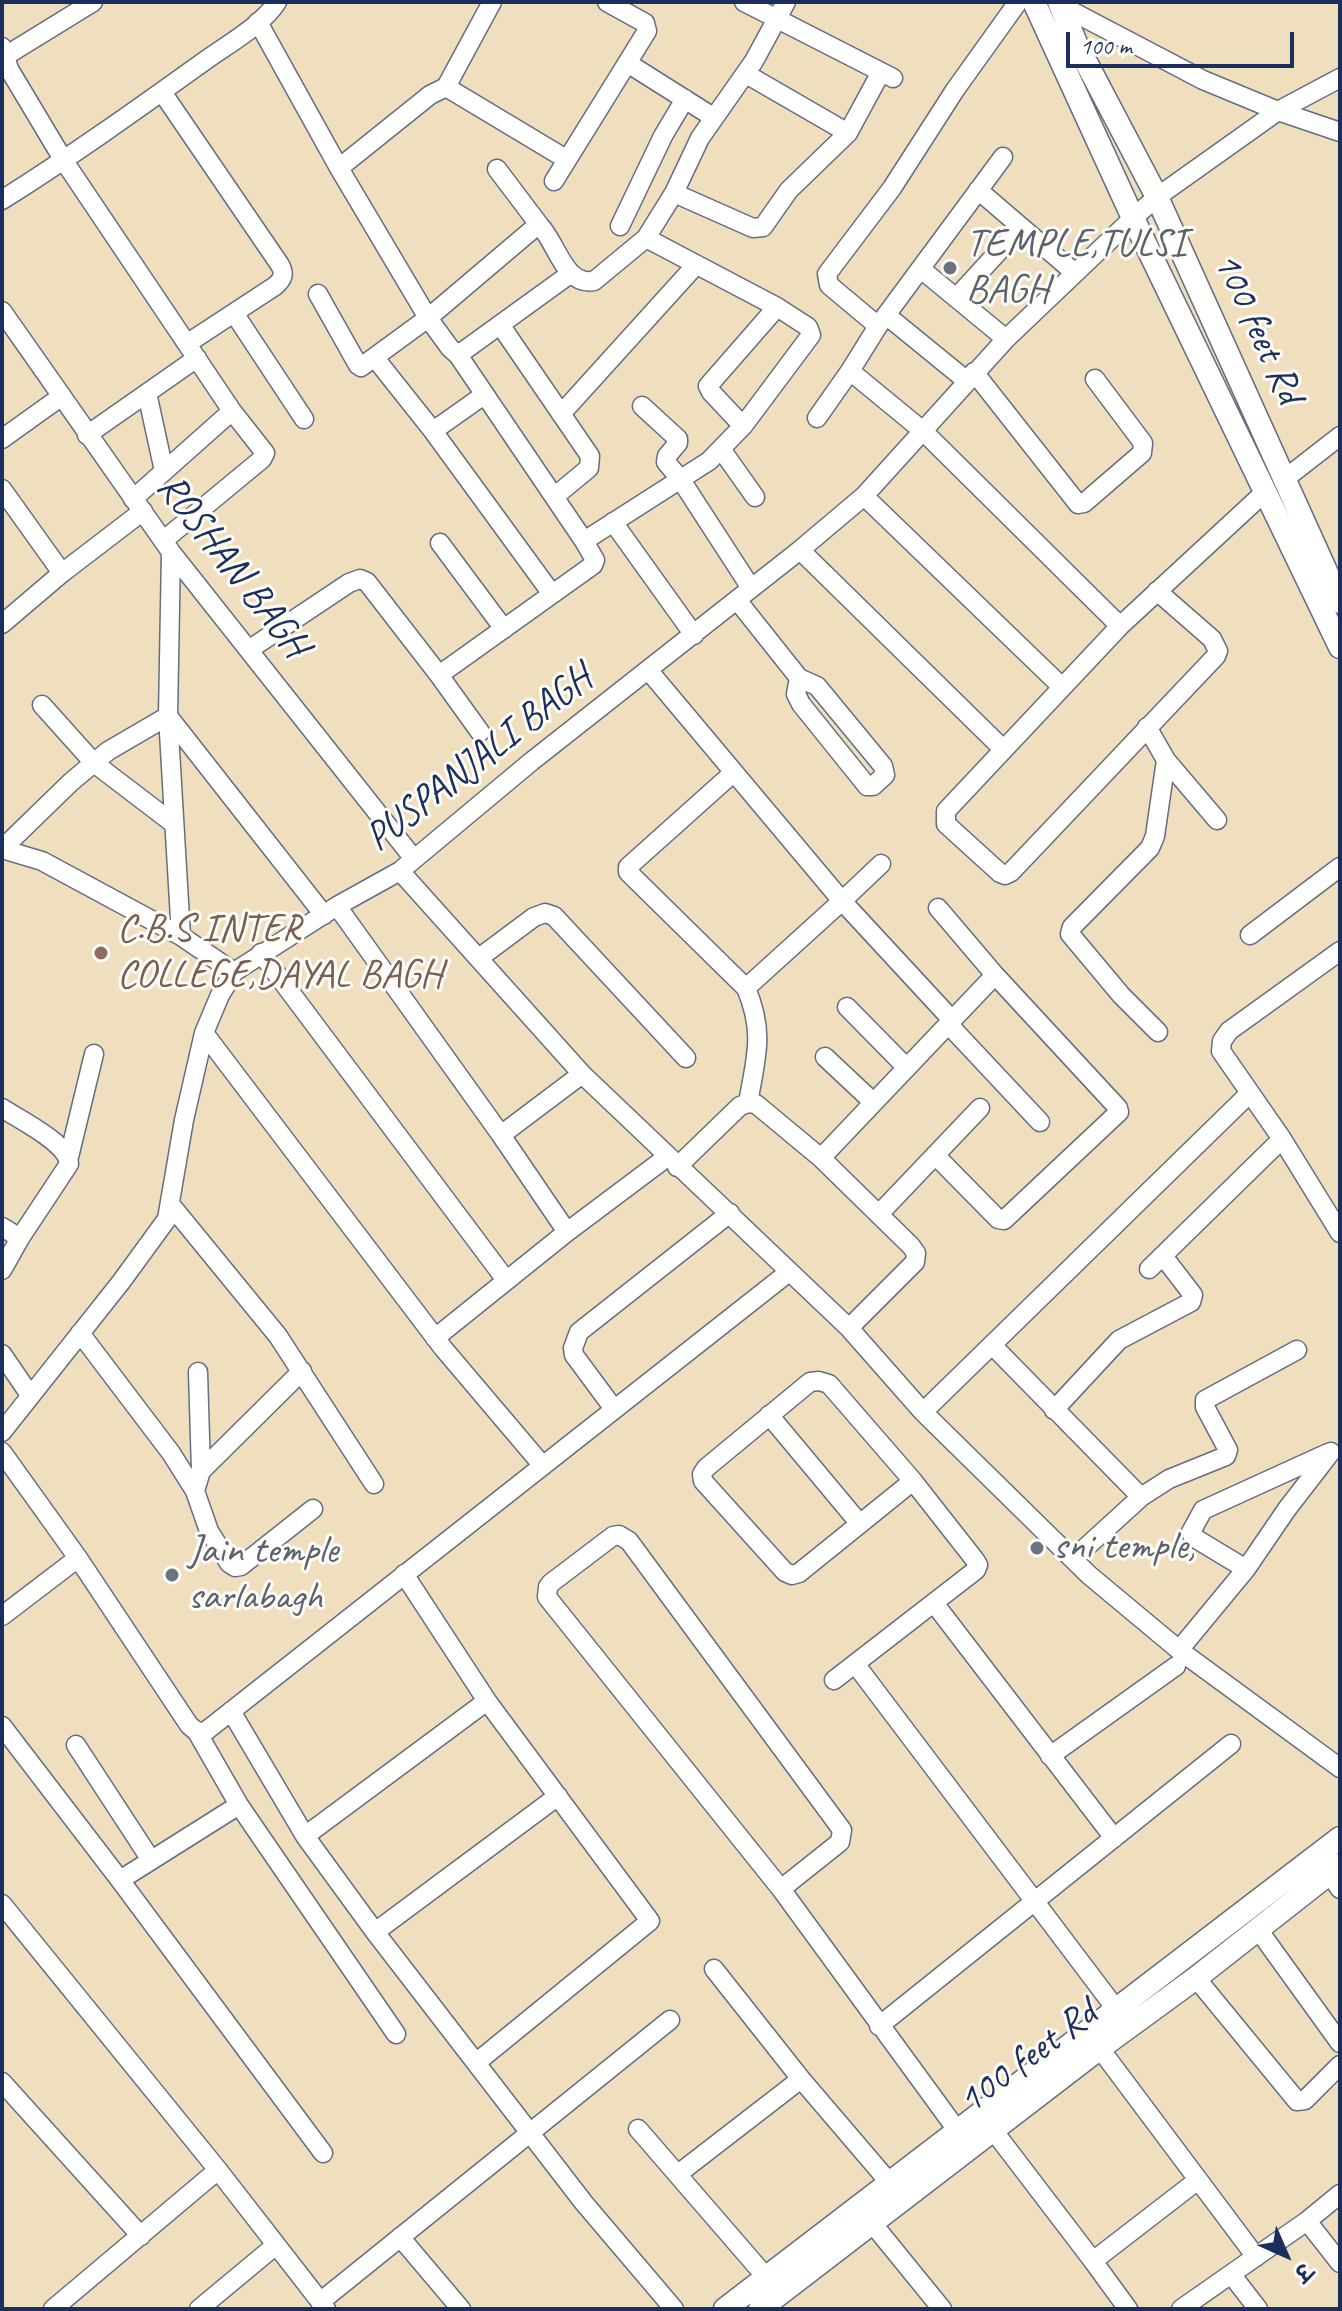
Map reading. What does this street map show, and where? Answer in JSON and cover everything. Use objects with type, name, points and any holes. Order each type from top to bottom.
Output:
[{"type":"main road","points":[[1034,2],[1133,218],[1265,492],[1337,632]]},
{"type":"main road","name":"100 feet Rd","points":[[1060,4],[1076,43],[1157,197],[1340,602]]},
{"type":"main road","points":[[725,2309],[957,2130],[1093,2039],[1116,2009],[1340,1838]]},
{"type":"main road","name":"100 feet Rd","points":[[760,2309],[993,2130],[1093,2039],[1196,1978],[1257,1928],[1336,1876]]},
{"type":"street","points":[[93,2],[72,8],[3,54],[64,161],[265,456],[167,546],[168,716],[181,936]]},
{"type":"street","points":[[2,200],[162,92],[258,22],[278,2]]},
{"type":"street","points":[[339,168],[430,95],[446,87],[492,2]]},
{"type":"street","points":[[554,181],[647,31],[647,25],[607,2]]},
{"type":"street","points":[[674,193],[758,229],[767,223],[776,205],[789,190],[848,133],[887,75],[782,10],[744,2]]},
{"type":"street","points":[[1018,2],[955,90],[892,188],[827,274],[829,285],[970,377],[1078,504],[1096,493],[1144,448],[1095,379]]},
{"type":"street","points":[[1060,4],[1203,80],[1340,132]]},
{"type":"street","points":[[497,169],[540,226],[570,274],[588,283],[594,281],[646,238],[674,193],[713,117],[746,74],[782,10]]},
{"type":"street","points":[[258,22],[339,168],[428,318],[458,355],[584,541],[595,563],[439,675]]},
{"type":"street","points":[[629,64],[713,117]]},
{"type":"street","points":[[746,74],[848,133]]},
{"type":"street","name":"PUSPANJALI BAGH","points":[[2,1432],[167,1219],[184,1120],[204,1033],[220,995],[234,972],[407,865],[532,761],[800,550],[864,496],[1006,339],[1157,197],[1278,111],[1340,78]]},
{"type":"street","points":[[446,87],[566,159]]},
{"type":"street","points":[[87,435],[147,393],[234,313],[279,283],[283,275],[282,269],[162,92]]},
{"type":"street","points":[[620,226],[663,136],[685,99]]},
{"type":"street","points":[[817,418],[882,320],[1003,157]]},
{"type":"street","points":[[978,190],[1075,273]]},
{"type":"street","points":[[318,294],[358,365],[363,367],[540,226]]},
{"type":"street","points":[[956,298],[1021,227]]},
{"type":"street","points":[[584,541],[681,480],[721,449],[743,426],[811,335],[808,327],[777,307],[646,238]]},
{"type":"street","points":[[561,414],[695,266]]},
{"type":"street","points":[[921,269],[1006,339]]},
{"type":"street","points":[[458,355],[570,274]]},
{"type":"street","points":[[743,426],[708,386],[777,307]]},
{"type":"street","name":"ROSHAN BAGH","points":[[2,311],[167,546],[250,649],[407,865],[479,958],[582,1074],[849,1328],[923,1412],[1177,1658],[1340,1768]]},
{"type":"street","points":[[234,313],[304,419]]},
{"type":"street","points":[[501,326],[590,456],[589,468],[554,497]]},
{"type":"street","points":[[375,358],[433,431],[552,594]]},
{"type":"street","points":[[850,371],[923,431],[1120,626]]},
{"type":"street","points":[[147,393],[164,471]]},
{"type":"street","points":[[433,431],[484,395]]},
{"type":"street","points":[[2,439],[62,396]]},
{"type":"street","points":[[642,406],[678,439],[666,462],[681,480],[744,594],[799,678],[817,686],[883,766],[885,775],[873,786],[867,786],[801,704],[796,694],[799,678]]},
{"type":"street","points":[[2,624],[138,505],[164,471],[232,411]]},
{"type":"street","points":[[1286,478],[1340,436]]},
{"type":"street","points":[[721,449],[755,497]]},
{"type":"street","points":[[2,489],[62,573]]},
{"type":"street","points":[[1157,591],[1212,639],[1218,651],[1209,664],[1005,875],[944,820],[946,811],[1120,626],[1157,591],[1265,492]]},
{"type":"street","points":[[864,496],[1062,687]]},
{"type":"street","points":[[613,522],[694,635]]},
{"type":"street","points":[[440,543],[504,629]]},
{"type":"street","points":[[800,550],[1003,749]]},
{"type":"street","points":[[250,649],[349,583],[364,579],[480,732]]},
{"type":"street","points":[[649,671],[842,901],[1040,1122]]},
{"type":"street","points":[[42,705],[94,763],[174,824]]},
{"type":"street","points":[[2,849],[108,751],[168,716]]},
{"type":"street","points":[[168,716],[331,910],[501,1135],[567,1232]]},
{"type":"street","points":[[1147,727],[1166,760],[1217,820]]},
{"type":"street","points":[[1158,1032],[1121,995],[1070,934],[1072,927],[1150,848],[1155,836],[1166,760]]},
{"type":"street","points":[[733,773],[628,867],[628,872],[746,988],[758,1025],[748,1103]]},
{"type":"street","points":[[2,849],[42,861],[181,936],[234,972]]},
{"type":"street","points":[[746,988],[881,864]]},
{"type":"street","points":[[1250,935],[1340,867]]},
{"type":"street","points":[[935,1155],[998,1219],[1004,1220],[1119,1112],[938,908]]},
{"type":"street","points":[[479,958],[534,917],[545,913],[554,916],[686,1058]]},
{"type":"street","points":[[1340,951],[1229,1031],[1222,1041],[1221,1051],[1282,1139],[1340,1233]]},
{"type":"street","points":[[261,953],[506,1280]]},
{"type":"street","points":[[821,1158],[995,975]]},
{"type":"street","points":[[847,1007],[907,1068]]},
{"type":"street","points":[[204,1033],[435,1338],[543,1466]]},
{"type":"street","points":[[2,1270],[66,1171],[94,1054]]},
{"type":"street","points":[[825,1057],[873,1102]]},
{"type":"street","points":[[501,1135],[582,1074]]},
{"type":"street","points":[[923,1412],[1250,1093]]},
{"type":"street","points":[[435,1338],[567,1232],[672,1162],[740,1106],[748,1103],[756,1104],[821,1158],[916,1253],[915,1262],[849,1328]]},
{"type":"street","points":[[2,1108],[62,1147],[69,1157]]},
{"type":"street","points":[[879,1214],[980,1108]]},
{"type":"street","points":[[1149,1269],[1282,1139]]},
{"type":"street","points":[[170,1204],[278,1336],[374,1484]]},
{"type":"street","points":[[614,1409],[574,1355],[573,1348],[579,1332],[730,1213]]},
{"type":"street","points":[[2,1227],[20,1238]]},
{"type":"street","points":[[1054,1410],[1119,1340],[1191,1302],[1193,1295],[1163,1256]]},
{"type":"street","points":[[197,1732],[206,1731],[789,1272]]},
{"type":"street","points":[[80,1333],[171,1453],[195,1491],[209,1531],[229,1563],[235,1567],[241,1566],[313,1509]]},
{"type":"street","points":[[993,1346],[1141,1497]]},
{"type":"street","points":[[1073,1559],[1141,1497],[1169,1479],[1226,1456],[1228,1450],[1205,1407],[1205,1400],[1297,1350]]},
{"type":"street","points":[[2,1354],[30,1395]]},
{"type":"street","points":[[201,1471],[302,1371]]},
{"type":"street","points":[[195,1491],[201,1471],[198,1372]]},
{"type":"street","points":[[834,1680],[976,1570],[978,1565],[913,1481],[829,1384],[810,1382],[702,1474],[703,1481],[785,1572],[792,1575],[799,1573],[913,1481]]},
{"type":"street","points":[[769,1415],[860,1524]]},
{"type":"street","points":[[2,1452],[78,1558],[189,1725],[197,1732],[239,1805],[396,2034]]},
{"type":"street","points":[[1050,1756],[1177,1658],[1246,1569],[1287,1509],[1335,1454]]},
{"type":"street","points":[[1246,1569],[1193,1537],[1191,1532],[1199,1514],[1335,1454]]},
{"type":"street","points":[[781,1889],[836,1846],[843,1836],[842,1830],[629,1541],[619,1535],[613,1536],[551,1583],[547,1597],[781,1889],[957,2130]]},
{"type":"street","points":[[2,1616],[78,1558]]},
{"type":"street","points":[[404,1574],[487,1701],[650,1921],[477,2062]]},
{"type":"street","points":[[934,1603],[1114,1838]]},
{"type":"street","points":[[856,1665],[1116,2009]]},
{"type":"street","points":[[305,1836],[487,1701]]},
{"type":"street","points":[[231,1711],[305,1836],[375,1932],[584,2203],[674,2309]]},
{"type":"street","points":[[2,1726],[323,2153]]},
{"type":"street","points":[[879,2026],[1231,1744]]},
{"type":"street","points":[[76,1745],[151,1860]]},
{"type":"street","points":[[375,1932],[558,1796]]},
{"type":"street","points":[[120,1880],[239,1805]]},
{"type":"street","points":[[3,1906],[218,2170],[323,2305],[400,2237],[670,2020]]},
{"type":"street","points":[[1257,1928],[1340,2043]]},
{"type":"street","points":[[714,1969],[801,2079],[889,2182]]},
{"type":"street","points":[[1196,1978],[1297,2101],[1305,2100],[1340,2065]]},
{"type":"street","points":[[1093,2039],[1256,2257]]},
{"type":"street","points":[[678,2174],[801,2079]]},
{"type":"street","points":[[2,2082],[141,2236]]},
{"type":"street","points":[[638,2129],[766,2277]]},
{"type":"street","points":[[993,2130],[1128,2309]]},
{"type":"street","points":[[53,2309],[218,2170]]},
{"type":"street","points":[[1093,2261],[1198,2180]]},
{"type":"street","points":[[1181,2309],[1307,2221],[1340,2194]]},
{"type":"street","points":[[1307,2221],[1340,2263]]},
{"type":"street","points":[[872,2223],[942,2309]]},
{"type":"street","points":[[400,2237],[461,2309]]},
{"type":"street","points":[[199,2309],[276,2245]]},
{"type":"street","points":[[1231,2274],[1258,2309]]},
{"type":"place","name":"TEMPLE,TULSI BAGH","points":[[950,268]]},
{"type":"place","name":"C.B.S INTER COLLEGE,DAYAL BAGH","points":[[101,953]]},
{"type":"place","name":"sni temple,","points":[[1037,1548]]},
{"type":"place","name":"Jain temple sarlabagh","points":[[172,1575]]}]
